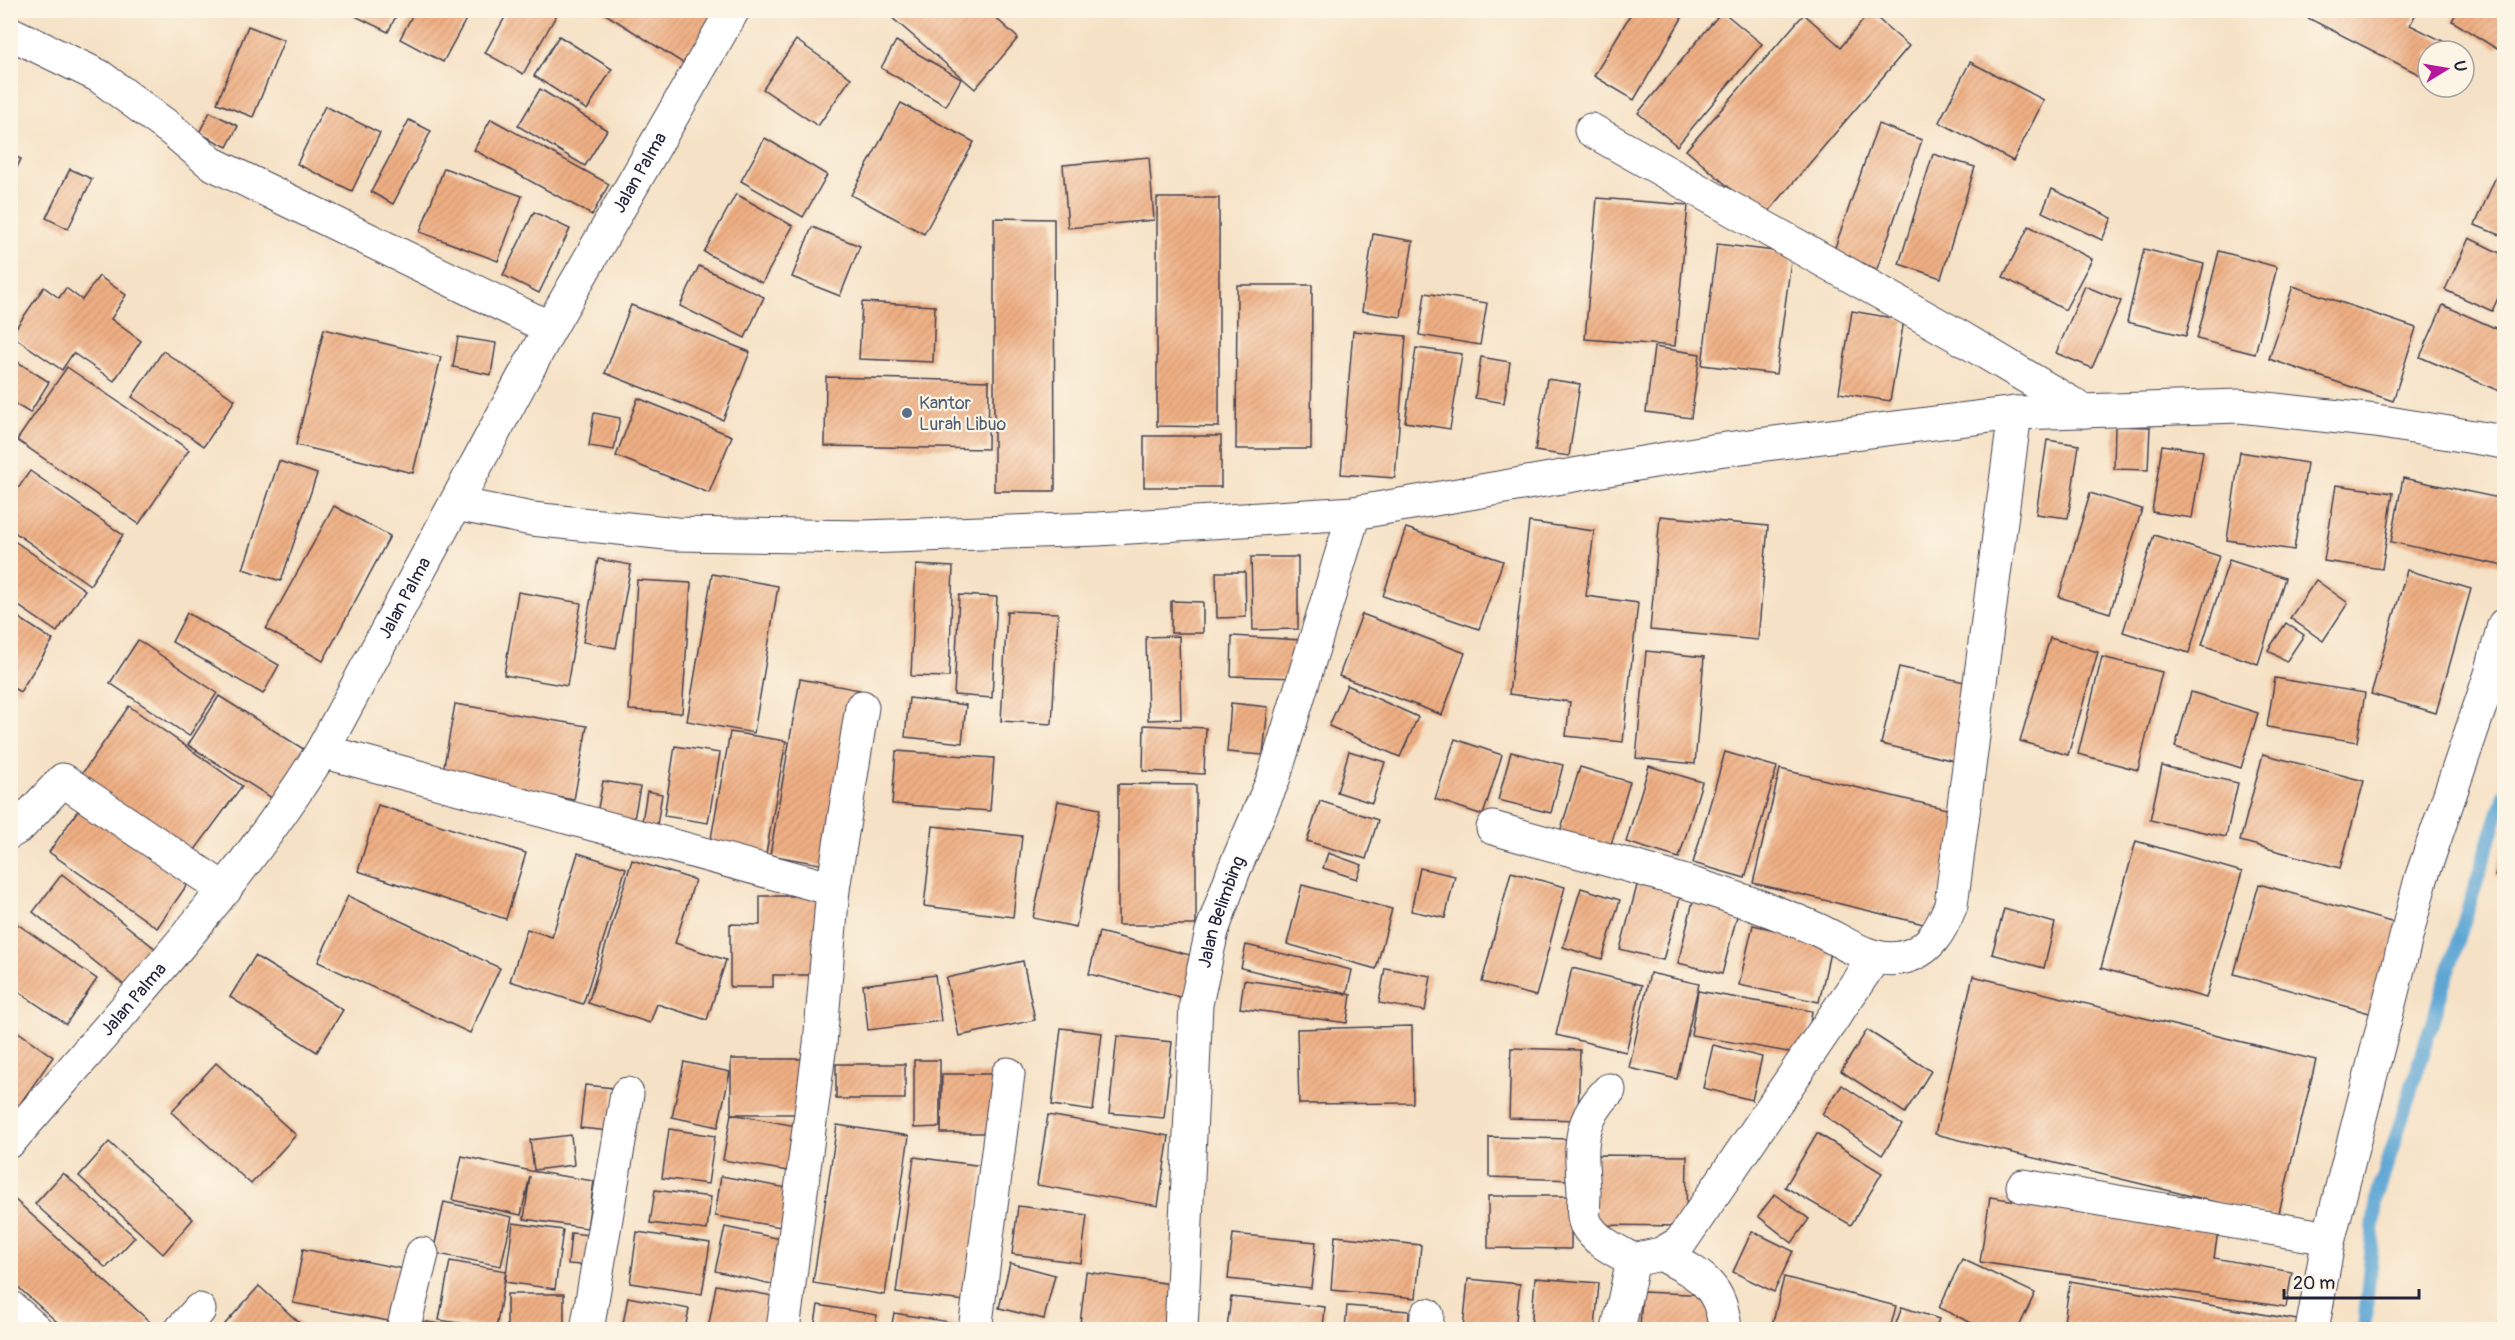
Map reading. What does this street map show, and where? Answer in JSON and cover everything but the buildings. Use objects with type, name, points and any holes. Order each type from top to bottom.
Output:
[{"type":"street","name":"Jalan Palma","points":[[10,1141],[225,890],[296,793],[322,751],[550,328],[733,10]]},
{"type":"street","points":[[10,33],[99,76],[172,130],[211,163],[550,328]]},
{"type":"street","points":[[1591,130],[1958,336],[2084,411]]},
{"type":"street","points":[[456,504],[532,519],[676,534],[864,537],[1098,529],[1354,513],[1719,450],[2015,413],[2240,406],[2376,422],[2505,442]]},
{"type":"street","points":[[1493,828],[1764,907],[1874,958],[1900,958],[1921,951],[1940,932],[1951,905],[2015,413]]},
{"type":"street","name":"Jalan Belimbing","points":[[1181,1329],[1196,1004],[1212,931],[1234,870],[1273,780],[1354,513]]},
{"type":"street","points":[[2312,1329],[2329,1238],[2421,879],[2498,676],[2505,626]]},
{"type":"street","points":[[783,1329],[820,1044],[834,889],[862,706]]},
{"type":"street","points":[[322,751],[834,889]]},
{"type":"street","points":[[10,832],[20,826],[63,780],[68,781],[225,890]]},
{"type":"street","points":[[1618,1329],[1647,1257],[1680,1243],[1874,958]]},
{"type":"street","points":[[975,1329],[1008,1074]]},
{"type":"street","points":[[1609,1090],[1593,1106],[1586,1123],[1581,1146],[1586,1223],[1602,1242],[1694,1273],[1713,1287],[1724,1311],[1725,1329]]},
{"type":"street","points":[[587,1329],[627,1094]]},
{"type":"street","points":[[2023,1186],[2329,1238]]},
{"type":"street","points":[[403,1329],[422,1254]]},
{"type":"street","points":[[10,1307],[36,1329]]},
{"type":"waterway","points":[[2364,1330],[2376,1200],[2504,795]]},
{"type":"place","name":"Kantor Lurah Libuo","points":[[907,413]]}]
